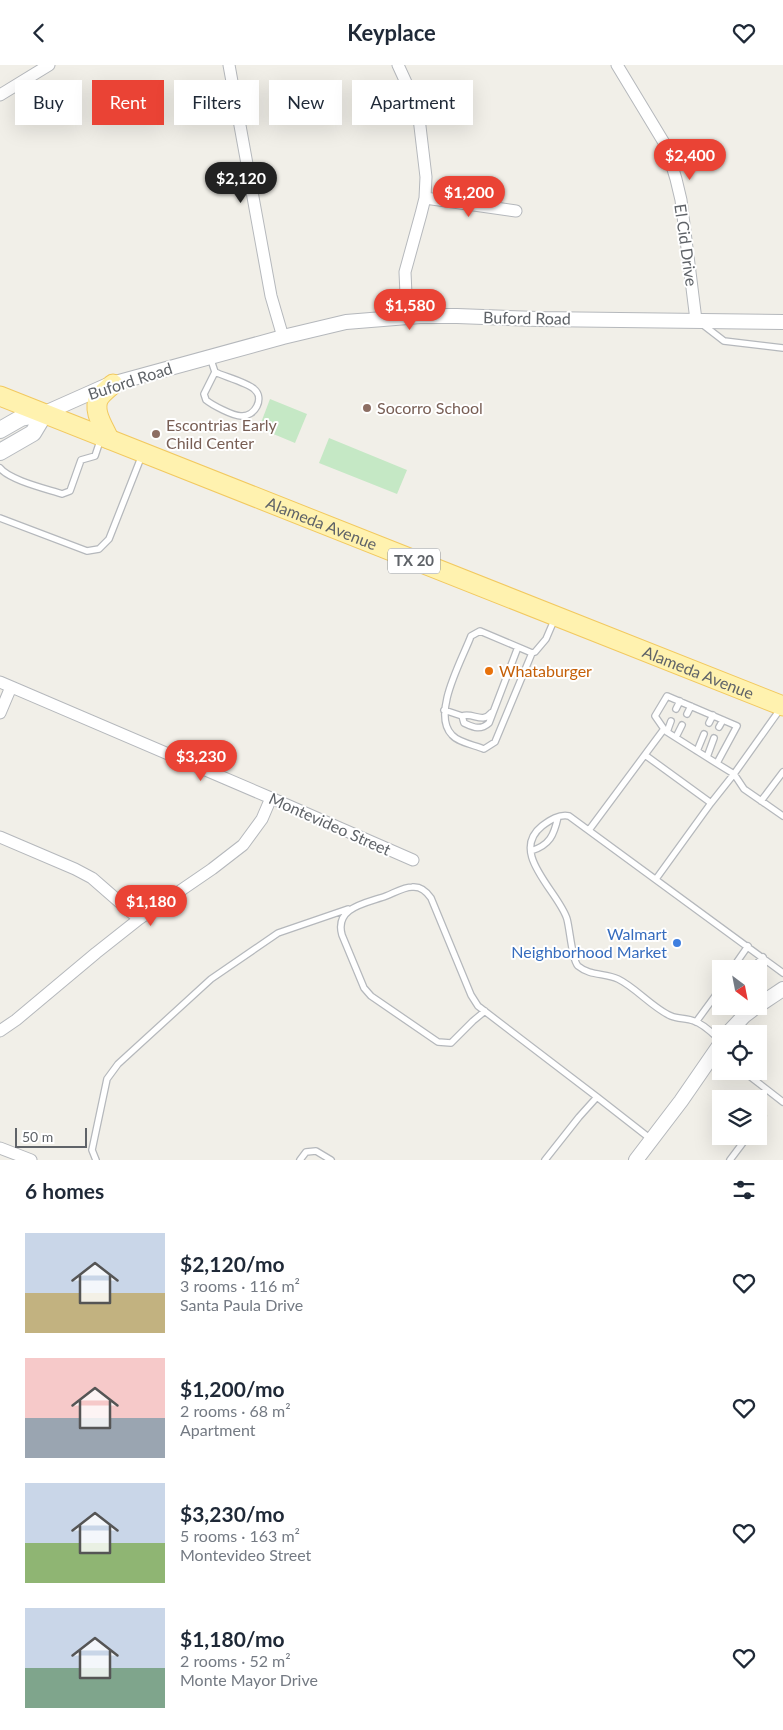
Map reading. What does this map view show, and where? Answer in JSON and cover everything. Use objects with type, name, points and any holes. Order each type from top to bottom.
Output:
[{"type":"main road","points":[[105,437],[96,407],[99,398],[113,384]]},
{"type":"main road","name":"Alameda Avenue","points":[[0,396],[783,706]]},
{"type":"main road","points":[[0,431],[21,418],[46,413]]},
{"type":"main road","points":[[0,452],[33,433],[46,413]]},
{"type":"street","points":[[0,95],[49,65]]},
{"type":"street","points":[[229,65],[271,295],[283,337]]},
{"type":"street","points":[[398,65],[415,102],[419,118],[426,177],[425,198],[404,272],[407,317]]},
{"type":"street","name":"El Cid Drive","points":[[617,65],[666,146],[681,200],[696,320]]},
{"type":"street","points":[[425,198],[516,211]]},
{"type":"street","name":"Buford Road","points":[[46,413],[113,384],[283,337],[346,322],[407,317],[457,316],[538,319],[783,322]]},
{"type":"street","points":[[0,713],[5,685]]},
{"type":"street","name":"Montevideo Street","points":[[5,685],[412,860]]},
{"type":"street","points":[[0,1031],[140,919],[243,845],[262,819],[271,798]]},
{"type":"street","points":[[0,837],[92,878],[140,919]]},
{"type":"street","points":[[768,999],[783,989]]},
{"type":"street","points":[[736,1025],[745,1015]]},
{"type":"street","points":[[636,1160],[682,1101],[712,1058]]},
{"type":"street","points":[[0,1148],[31,1160]]},
{"type":"lane","points":[[696,320],[724,341],[783,348]]},
{"type":"lane","points":[[210,357],[215,372],[204,394],[206,400],[240,416],[248,415],[255,411],[259,401],[254,388],[215,372]]},
{"type":"lane","points":[[0,468],[3,472],[25,482],[62,495],[70,491],[81,460],[95,456],[105,437]]},
{"type":"lane","points":[[0,518],[87,551],[99,549],[109,539],[143,453]]},
{"type":"lane","points":[[532,653],[480,631],[471,636],[448,693],[444,710],[445,728],[454,737],[484,749],[495,742],[532,653],[546,639],[556,616]]},
{"type":"lane","points":[[462,716],[464,723],[478,728],[484,727],[489,723],[518,647]]},
{"type":"lane","points":[[717,763],[737,726],[668,696],[655,716],[665,731],[734,774],[744,789],[783,817]]},
{"type":"lane","points":[[676,709],[680,701]]},
{"type":"lane","points":[[687,714],[691,706]]},
{"type":"lane","points":[[656,879],[783,706]]},
{"type":"lane","points":[[444,710],[462,716],[468,714],[482,719],[488,717],[493,710]]},
{"type":"lane","points":[[709,723],[712,715]]},
{"type":"lane","points":[[719,727],[722,720]]},
{"type":"lane","points":[[589,830],[671,721]]},
{"type":"lane","points":[[676,737],[682,725]]},
{"type":"lane","points":[[698,751],[704,733]]},
{"type":"lane","points":[[707,757],[714,738]]},
{"type":"lane","points":[[645,755],[711,803]]},
{"type":"lane","points":[[761,801],[783,772]]},
{"type":"lane","points":[[777,780],[783,784]]},
{"type":"lane","points":[[712,1039],[696,1022],[671,1016],[618,979],[590,973],[580,968],[574,962],[572,939],[567,918],[558,901],[539,876],[535,866],[530,841],[536,831],[558,817],[563,815],[570,816],[783,973]]},
{"type":"lane","points":[[531,851],[542,848],[554,833],[558,817]]},
{"type":"lane","points":[[96,1160],[92,1150],[107,1079],[118,1064],[211,979],[278,933],[413,886],[425,890],[431,898],[471,995],[478,1006],[652,1140]]},
{"type":"lane","points":[[350,909],[342,918],[340,927],[364,988],[372,996],[438,1042],[451,1043],[485,1011]]},
{"type":"lane","points":[[738,960],[748,946]]},
{"type":"lane","points":[[760,960],[763,957]]},
{"type":"lane","points":[[696,1022],[712,1004]]},
{"type":"lane","points":[[755,1080],[783,1102]]},
{"type":"lane","points":[[545,1160],[597,1097]]},
{"type":"lane","points":[[730,1160],[741,1145]]},
{"type":"lane","points":[[300,1160],[306,1152],[316,1151],[331,1160]]},
{"type":"green space","points":[[270,399],[307,414],[295,443],[259,428]]},
{"type":"green space","points":[[329,438],[407,470],[397,494],[319,463]]},
{"type":"place","name":"Socorro School","points":[[367,408]]},
{"type":"place","name":"Escontrias Early Child Center","points":[[156,434]]},
{"type":"place","name":"Whataburger","points":[[489,671]]},
{"type":"place","name":"Walmart Neighborhood Market","points":[[677,943]]}]
